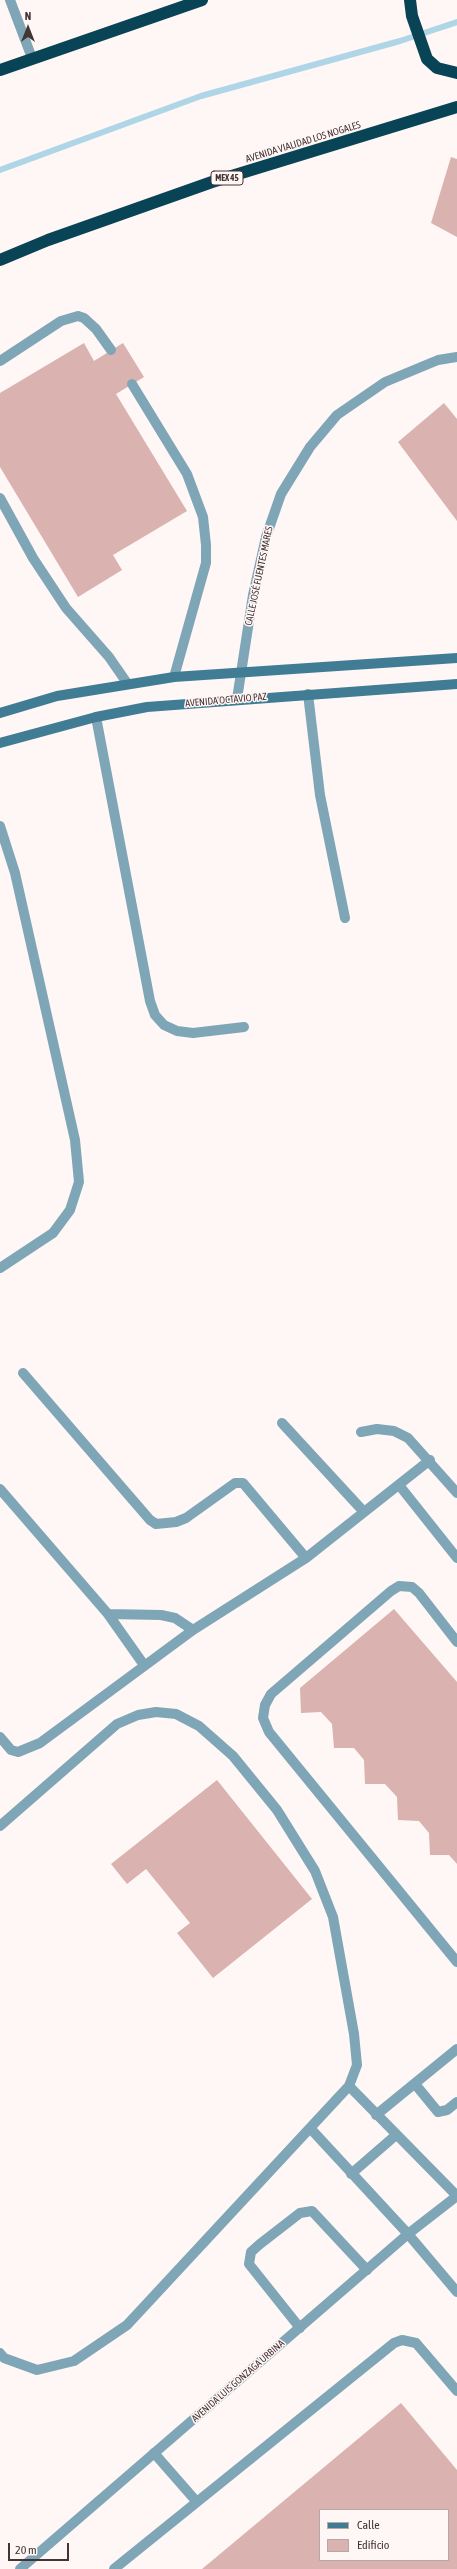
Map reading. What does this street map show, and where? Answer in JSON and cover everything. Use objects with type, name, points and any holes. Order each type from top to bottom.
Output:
[{"type":"highway","points":[[0,70],[202,0]]},
{"type":"highway","points":[[410,0],[412,16],[427,59],[437,68],[457,73]]},
{"type":"highway","name":"AVENIDA VIALIDAD LOS NOGALES","points":[[0,260],[48,240],[212,182],[457,107]]},
{"type":"street","points":[[10,0],[32,58]]},
{"type":"street","points":[[0,361],[61,322],[78,316],[84,318],[96,329],[111,350]]},
{"type":"street","name":"CALLE JOSÉ FUENTES MARES","points":[[237,699],[266,537],[281,494],[310,447],[337,415],[385,382],[438,360],[457,356]]},
{"type":"street","points":[[132,384],[187,474],[203,517],[206,563],[174,677]]},
{"type":"street","points":[[0,498],[33,558],[66,608],[108,657],[127,683]]},
{"type":"street","points":[[0,713],[56,696],[127,683],[174,677],[457,658]]},
{"type":"street","name":"AVENIDA OCTAVIO PAZ","points":[[0,743],[96,717],[147,707],[237,699],[457,684]]},
{"type":"street","points":[[308,694],[320,795],[345,918]]},
{"type":"street","points":[[96,717],[150,1000],[155,1015],[164,1025],[177,1031],[193,1033],[244,1028]]},
{"type":"street","points":[[0,826],[14,873],[75,1140],[79,1182],[70,1210],[53,1233],[0,1268]]},
{"type":"street","points":[[23,1373],[150,1520],[156,1524],[176,1522],[186,1518],[235,1483],[243,1483],[306,1558]]},
{"type":"street","points":[[282,1423],[364,1512]]},
{"type":"street","points":[[360,1432],[377,1429],[394,1431],[408,1438],[430,1460],[457,1493]]},
{"type":"street","points":[[0,1737],[11,1750],[18,1752],[29,1749],[193,1630],[306,1558],[430,1460]]},
{"type":"street","points":[[399,1485],[457,1558]]},
{"type":"street","points":[[0,1489],[108,1614],[144,1665]]},
{"type":"street","points":[[457,1642],[419,1593],[412,1587],[399,1586],[271,1694],[265,1705],[264,1718],[269,1732],[457,1962]]},
{"type":"street","points":[[108,1614],[161,1614],[175,1618],[193,1630]]},
{"type":"street","points":[[0,1826],[117,1724],[138,1715],[156,1712],[176,1714],[199,1726],[233,1756],[277,1810],[316,1871],[333,1917],[354,2034],[357,2065],[349,2086],[127,2325],[74,2361],[37,2370],[4,2358],[0,2353]]},
{"type":"street","points":[[376,2115],[457,2049]]},
{"type":"street","points":[[415,2084],[438,2112],[447,2110],[457,2102]]},
{"type":"street","points":[[349,2086],[457,2196]]},
{"type":"street","points":[[310,2128],[408,2234],[457,2292]]},
{"type":"street","points":[[351,2174],[396,2135]]},
{"type":"street","name":"AVENIDA LUIS GONZAGA URBINA","points":[[20,2569],[408,2234],[457,2196]]},
{"type":"street","points":[[300,2328],[249,2264],[251,2252],[260,2244],[300,2213],[312,2211],[366,2270]]},
{"type":"street","points":[[114,2569],[196,2501],[394,2343],[402,2340],[416,2343],[457,2391]]},
{"type":"street","points":[[154,2453],[196,2501]]},
{"type":"building","points":[[451,157],[457,159],[457,237],[431,223]]},
{"type":"building","points":[[84,343],[94,361],[123,343],[144,377],[116,394],[187,511],[113,555],[122,570],[78,597],[0,467],[0,393]]},
{"type":"building","points":[[444,403],[457,419],[457,521],[398,442]]},
{"type":"building","points":[[394,1609],[457,1682],[457,1864],[449,1855],[430,1855],[429,1833],[419,1821],[398,1820],[397,1797],[385,1784],[365,1784],[364,1760],[354,1748],[334,1748],[332,1724],[321,1712],[301,1713],[300,1688]]},
{"type":"building","points":[[217,1780],[312,1899],[213,1978],[177,1933],[190,1923],[146,1869],[127,1884],[111,1864]]},
{"type":"building","points":[[401,2403],[457,2470],[457,2569],[202,2569]]},
{"type":"waterway","points":[[0,170],[201,96],[400,41],[457,22]]}]
